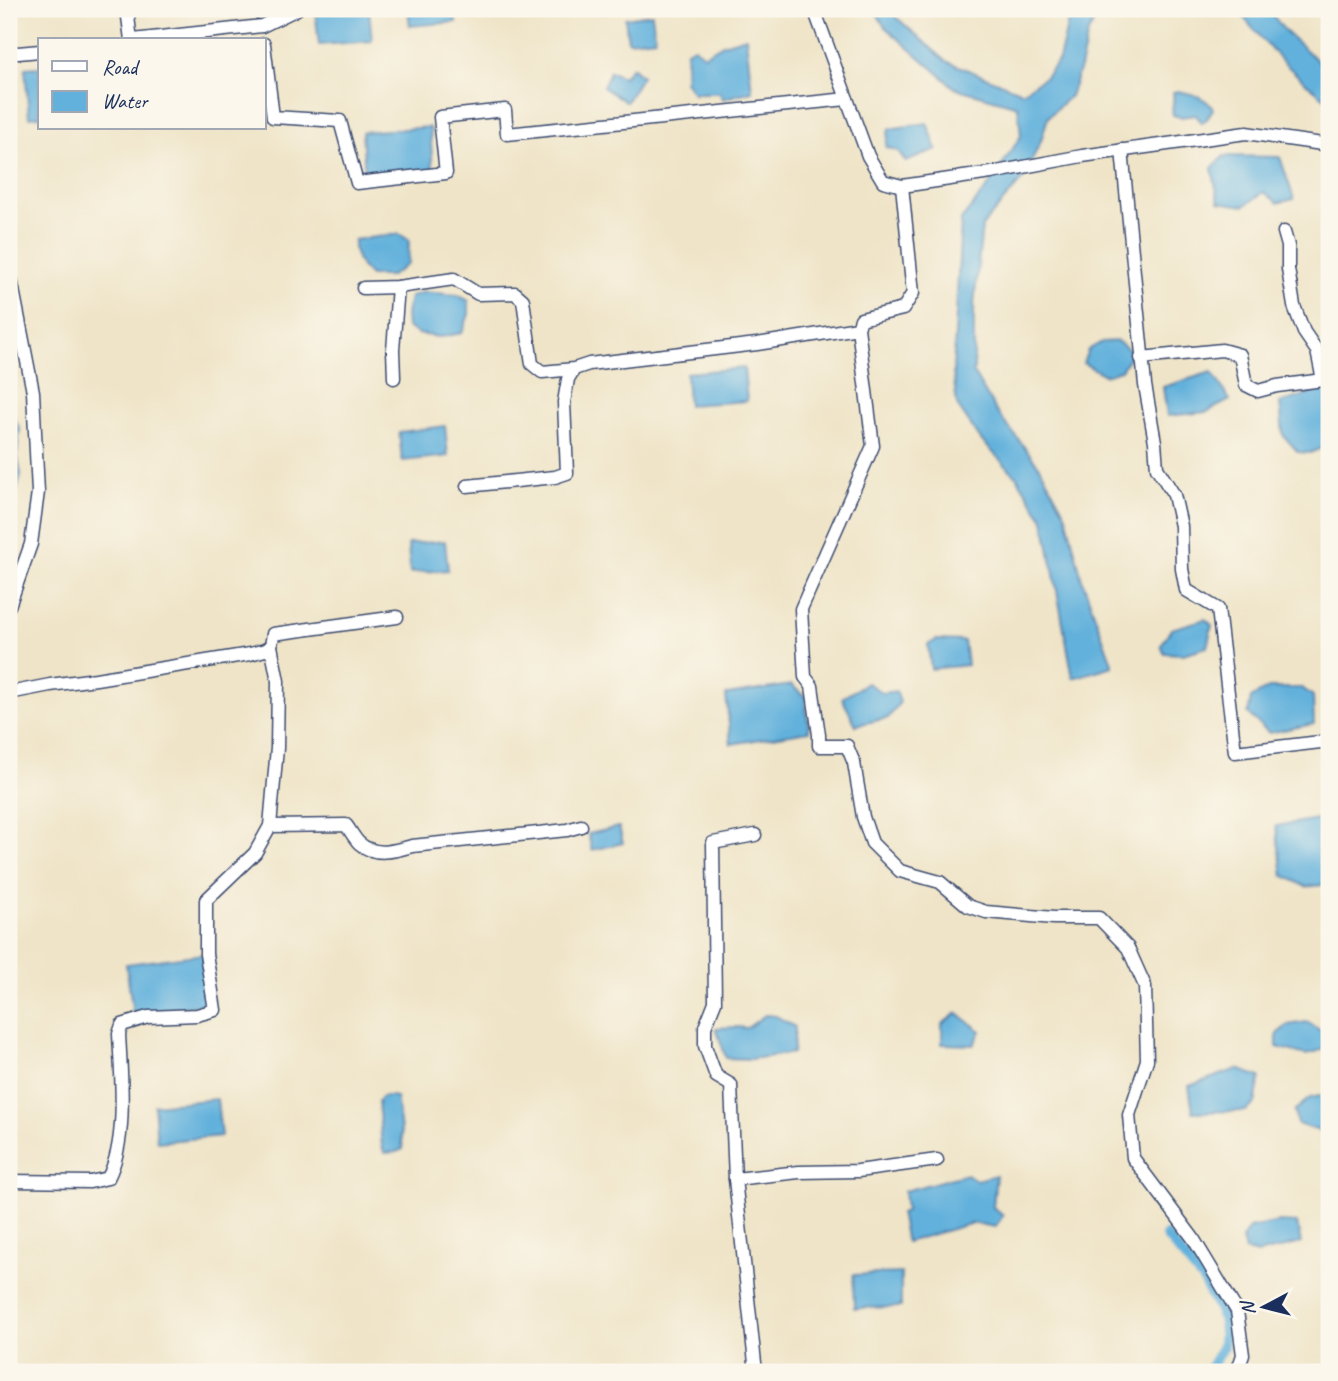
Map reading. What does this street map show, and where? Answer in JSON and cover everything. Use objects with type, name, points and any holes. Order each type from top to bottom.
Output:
[{"type":"street","points":[[127,9],[132,38]]},
{"type":"street","points":[[151,38],[262,26],[297,9]]},
{"type":"street","points":[[814,9],[868,156],[883,181],[902,186],[1246,133],[1329,145]]},
{"type":"street","points":[[262,26],[264,38]]},
{"type":"street","points":[[9,51],[38,51]]},
{"type":"street","points":[[266,59],[273,117],[340,121],[357,183],[446,173],[440,117],[505,110],[507,134],[847,99]]},
{"type":"street","points":[[1122,150],[1141,358],[1157,468],[1174,495],[1181,526],[1182,569],[1186,590],[1218,609],[1235,752],[1329,741]]},
{"type":"street","points":[[902,186],[913,293],[903,309],[861,319],[858,328],[873,446],[801,609],[805,677],[812,686],[819,746],[847,746],[854,763],[863,817],[872,842],[900,871],[940,882],[968,905],[986,912],[1054,918],[1099,918],[1128,948],[1145,986],[1147,1060],[1129,1115],[1133,1158],[1193,1238],[1237,1311],[1243,1355],[1237,1372]]},
{"type":"street","points":[[1141,358],[1222,350],[1240,355],[1247,385],[1258,391],[1323,380],[1317,351],[1304,332],[1294,306],[1284,232]]},
{"type":"street","points":[[9,276],[33,392],[38,492],[31,544],[9,606]]},
{"type":"street","points":[[363,288],[398,287],[454,279],[478,294],[515,293],[523,300],[532,364],[542,372],[858,328]]},
{"type":"street","points":[[394,378],[393,350],[398,287]]},
{"type":"street","points":[[467,486],[555,477],[567,473],[564,402],[568,379],[574,369]]},
{"type":"street","points":[[9,1181],[90,1182],[108,1178],[113,1168],[122,1110],[119,1034],[122,1025],[148,1017],[197,1015],[215,1010],[206,954],[206,900],[256,853],[270,826],[277,748],[278,681],[271,646],[273,634],[397,617]]},
{"type":"street","points":[[9,693],[250,653],[271,646]]},
{"type":"street","points":[[270,826],[346,825],[359,843],[368,849],[389,853],[412,846],[567,830],[582,826]]},
{"type":"street","points":[[755,835],[713,843],[715,1002],[705,1027],[705,1046],[716,1076],[731,1085],[735,1179],[756,1372]]},
{"type":"street","points":[[735,1179],[799,1172],[858,1171],[937,1160]]},
{"type":"water","points":[[315,9],[369,9],[372,41],[319,45]]},
{"type":"water","points":[[408,9],[455,9],[456,22],[410,26]]},
{"type":"water","points":[[874,9],[890,9],[946,61],[1022,92],[1045,77],[1059,60],[1071,9],[1101,9],[1088,33],[1070,96],[1048,117],[1041,141],[1023,179],[982,226],[974,305],[974,374],[996,411],[1040,467],[1066,515],[1082,579],[1113,666],[1073,678],[1044,520],[1017,477],[981,440],[957,405],[953,371],[961,220],[987,188],[1021,136],[1018,106],[955,88],[885,27]]},
{"type":"water","points":[[1237,9],[1268,9],[1285,31],[1329,71],[1329,101],[1303,81],[1280,58]]},
{"type":"water","points":[[652,14],[655,38],[628,41],[625,18]]},
{"type":"water","points":[[746,37],[752,91],[722,99],[720,93],[693,93],[685,81],[687,51],[694,47],[704,55],[723,44]]},
{"type":"water","points":[[38,67],[38,116],[29,117],[25,68]]},
{"type":"water","points":[[632,67],[642,76],[626,102],[603,87],[610,71],[623,77]]},
{"type":"water","points":[[1178,91],[1207,101],[1213,109],[1206,120],[1202,123],[1196,115],[1173,115],[1173,92]]},
{"type":"water","points":[[927,123],[937,149],[906,162],[898,151],[886,147],[889,129]]},
{"type":"water","points":[[430,127],[433,171],[365,176],[362,132]]},
{"type":"water","points":[[1224,156],[1280,157],[1294,199],[1278,203],[1264,192],[1244,206],[1219,202],[1212,168]]},
{"type":"water","points":[[399,234],[409,240],[408,264],[391,276],[370,276],[358,260],[354,240]]},
{"type":"water","points":[[423,292],[458,295],[469,301],[469,314],[462,333],[439,337],[418,334],[407,327],[406,314],[410,297]]},
{"type":"water","points":[[1117,341],[1132,352],[1121,370],[1105,375],[1083,363],[1088,350],[1102,342]]},
{"type":"water","points":[[744,368],[747,401],[688,405],[686,373]]},
{"type":"water","points":[[1212,372],[1230,400],[1207,412],[1167,416],[1163,387]]},
{"type":"water","points":[[1328,388],[1329,445],[1310,453],[1298,452],[1283,435],[1280,403]]},
{"type":"water","points":[[9,409],[20,429],[17,454],[21,475],[9,514]]},
{"type":"water","points":[[445,426],[448,456],[402,461],[399,432]]},
{"type":"water","points":[[445,541],[448,570],[410,573],[408,544]]},
{"type":"water","points":[[1205,619],[1212,625],[1207,647],[1183,654],[1164,653],[1161,645],[1171,629]]},
{"type":"water","points":[[936,640],[964,641],[967,665],[931,669],[928,645]]},
{"type":"water","points":[[867,683],[883,693],[896,691],[900,702],[888,718],[856,725],[842,698]]},
{"type":"water","points":[[791,685],[805,696],[809,731],[731,744],[726,695]]},
{"type":"water","points":[[1269,688],[1302,688],[1313,696],[1314,724],[1269,733],[1248,714],[1251,698]]},
{"type":"water","points":[[1329,817],[1329,884],[1306,887],[1283,875],[1276,826]]},
{"type":"water","points":[[619,827],[623,843],[592,850],[588,834]]},
{"type":"water","points":[[203,954],[210,1004],[133,1014],[126,964]]},
{"type":"water","points":[[957,1013],[981,1031],[974,1045],[942,1044],[942,1024]]},
{"type":"water","points":[[765,1015],[776,1016],[795,1027],[793,1053],[751,1059],[726,1058],[716,1028],[747,1028]]},
{"type":"water","points":[[1307,1022],[1323,1032],[1324,1049],[1306,1055],[1277,1047],[1277,1034],[1288,1025]]},
{"type":"water","points":[[1237,1069],[1260,1077],[1255,1104],[1245,1111],[1193,1112],[1189,1086]]},
{"type":"water","points":[[1329,1094],[1329,1134],[1297,1124],[1294,1111],[1310,1098]]},
{"type":"water","points":[[382,1096],[396,1097],[403,1149],[396,1152],[385,1153],[382,1147],[378,1101]]},
{"type":"water","points":[[217,1099],[221,1136],[157,1142],[154,1105]]},
{"type":"water","points":[[967,1174],[976,1180],[996,1175],[993,1207],[1003,1216],[995,1227],[973,1223],[906,1242],[900,1213],[906,1211],[904,1191]]},
{"type":"water","points":[[1280,1222],[1297,1223],[1301,1243],[1258,1254],[1245,1251],[1242,1239],[1249,1228]]},
{"type":"water","points":[[901,1273],[901,1307],[854,1308],[853,1275]]},
{"type":"waterway","points":[[1166,1236],[1202,1279],[1224,1320],[1223,1346],[1205,1372]]}]
